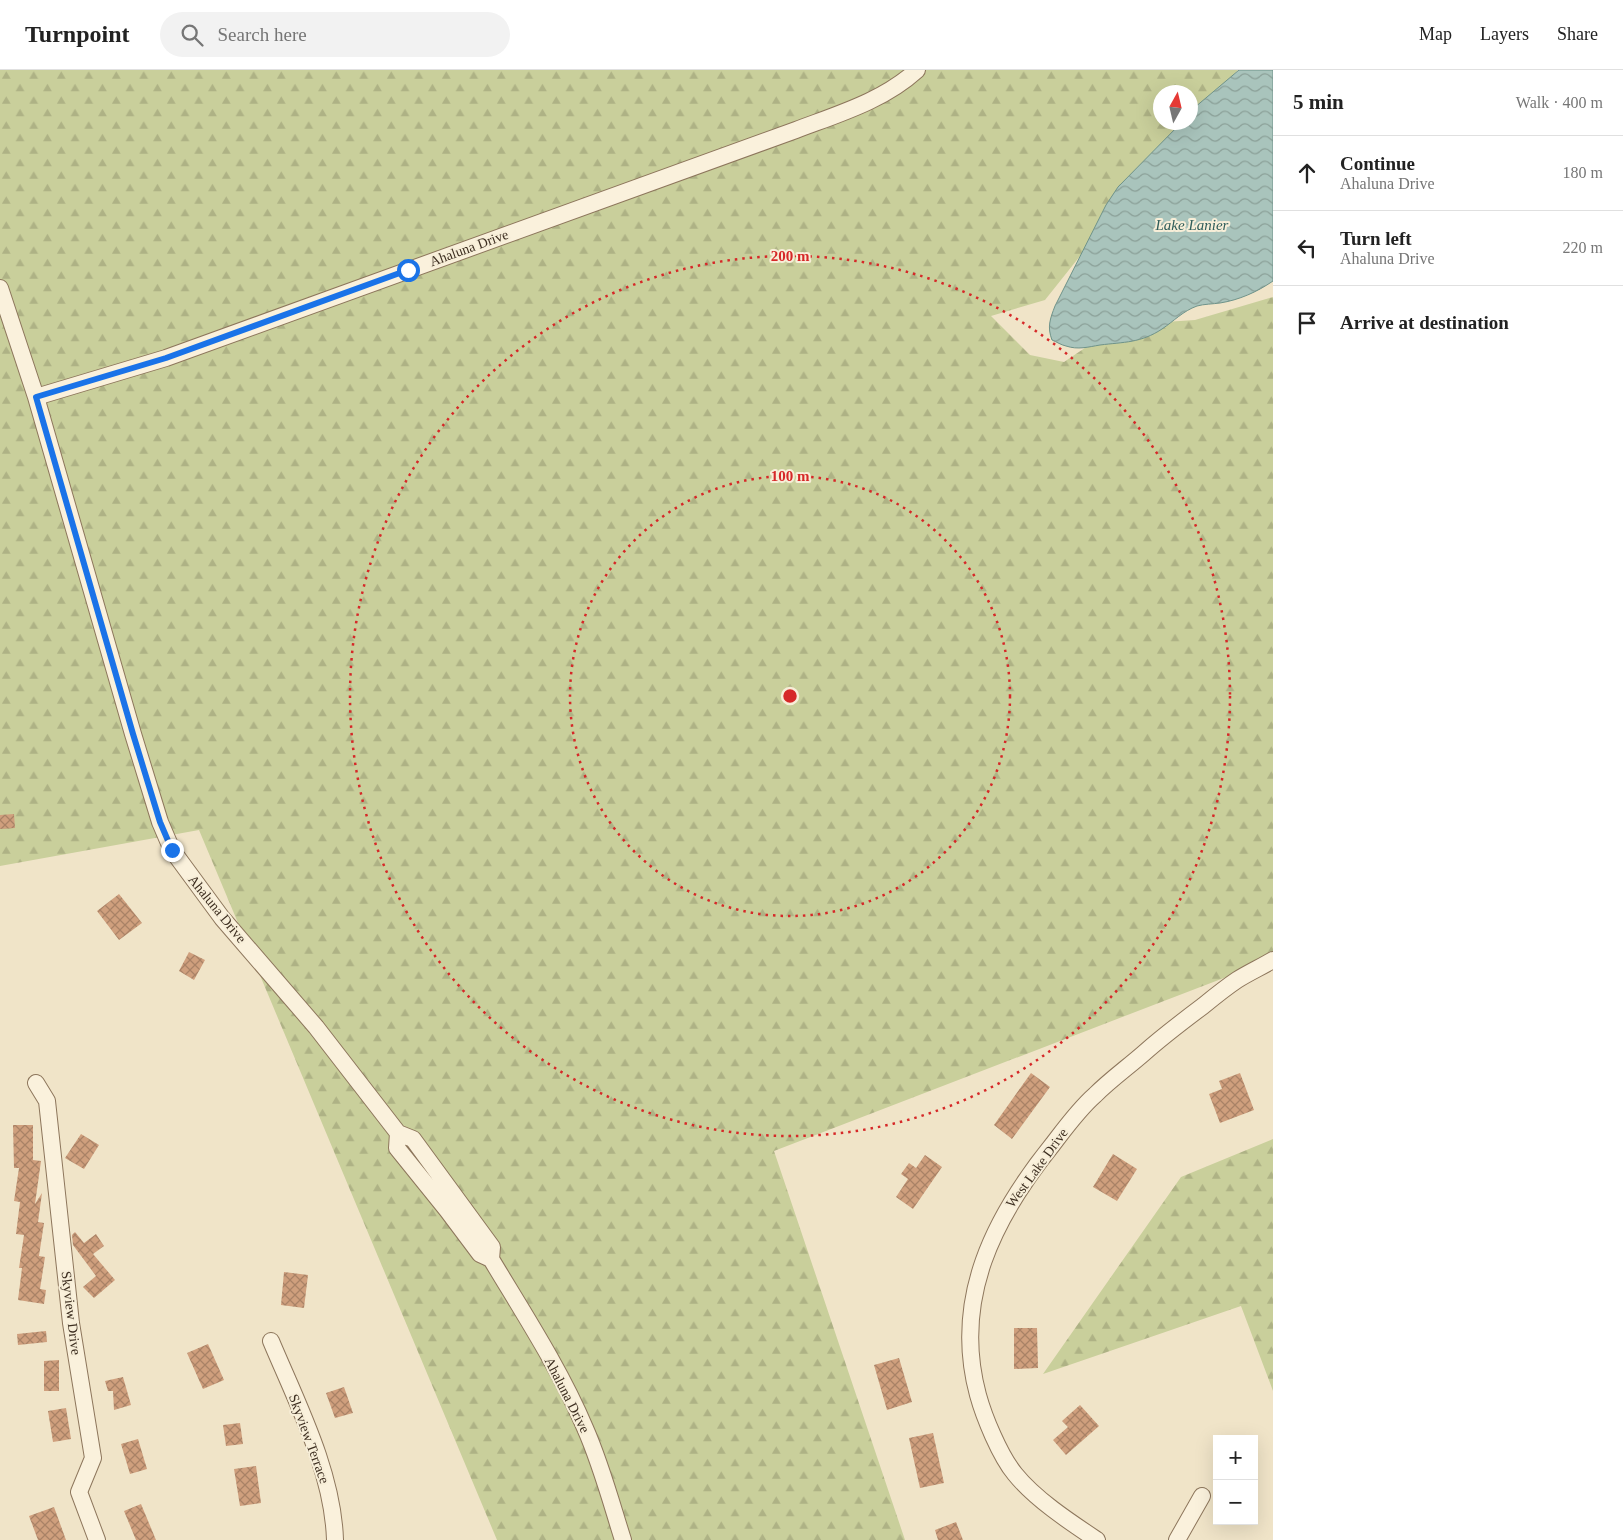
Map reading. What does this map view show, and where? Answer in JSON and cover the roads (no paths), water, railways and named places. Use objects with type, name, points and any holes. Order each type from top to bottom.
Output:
[{"type":"street","name":"Ahaluna Drive","points":[[622,1540],[604,1477],[585,1428],[558,1373],[491,1259],[480,1254],[397,1148],[398,1133],[316,1027],[222,918],[172,850],[160,822],[133,734],[36,397],[166,358],[796,130],[866,103],[906,80],[917,70]]},
{"type":"street","points":[[0,288],[36,397]]},
{"type":"street","name":"West Lake Drive","points":[[1097,1540],[1067,1521],[1014,1473],[996,1442],[982,1409],[970,1352],[970,1322],[974,1292],[982,1263],[997,1227],[1019,1189],[1094,1095],[1162,1038],[1236,981],[1273,960]]},
{"type":"street","name":"Skyview Drive","points":[[36,1083],[47,1102],[71,1323],[93,1458],[79,1492],[97,1540]]},
{"type":"street","name":"Skyview Terrace","points":[[271,1341],[311,1437],[330,1504],[335,1540]]},
{"type":"street","points":[[1177,1540],[1202,1496]]},
{"type":"water","name":"Lake Lanier","points":[[1239,70],[1273,70],[1273,281],[1241,298],[1192,308],[1147,337],[1079,348],[1064,346],[1052,340],[1050,323],[1055,306],[1106,205],[1118,187],[1174,130],[1198,130],[1198,105]]}]
